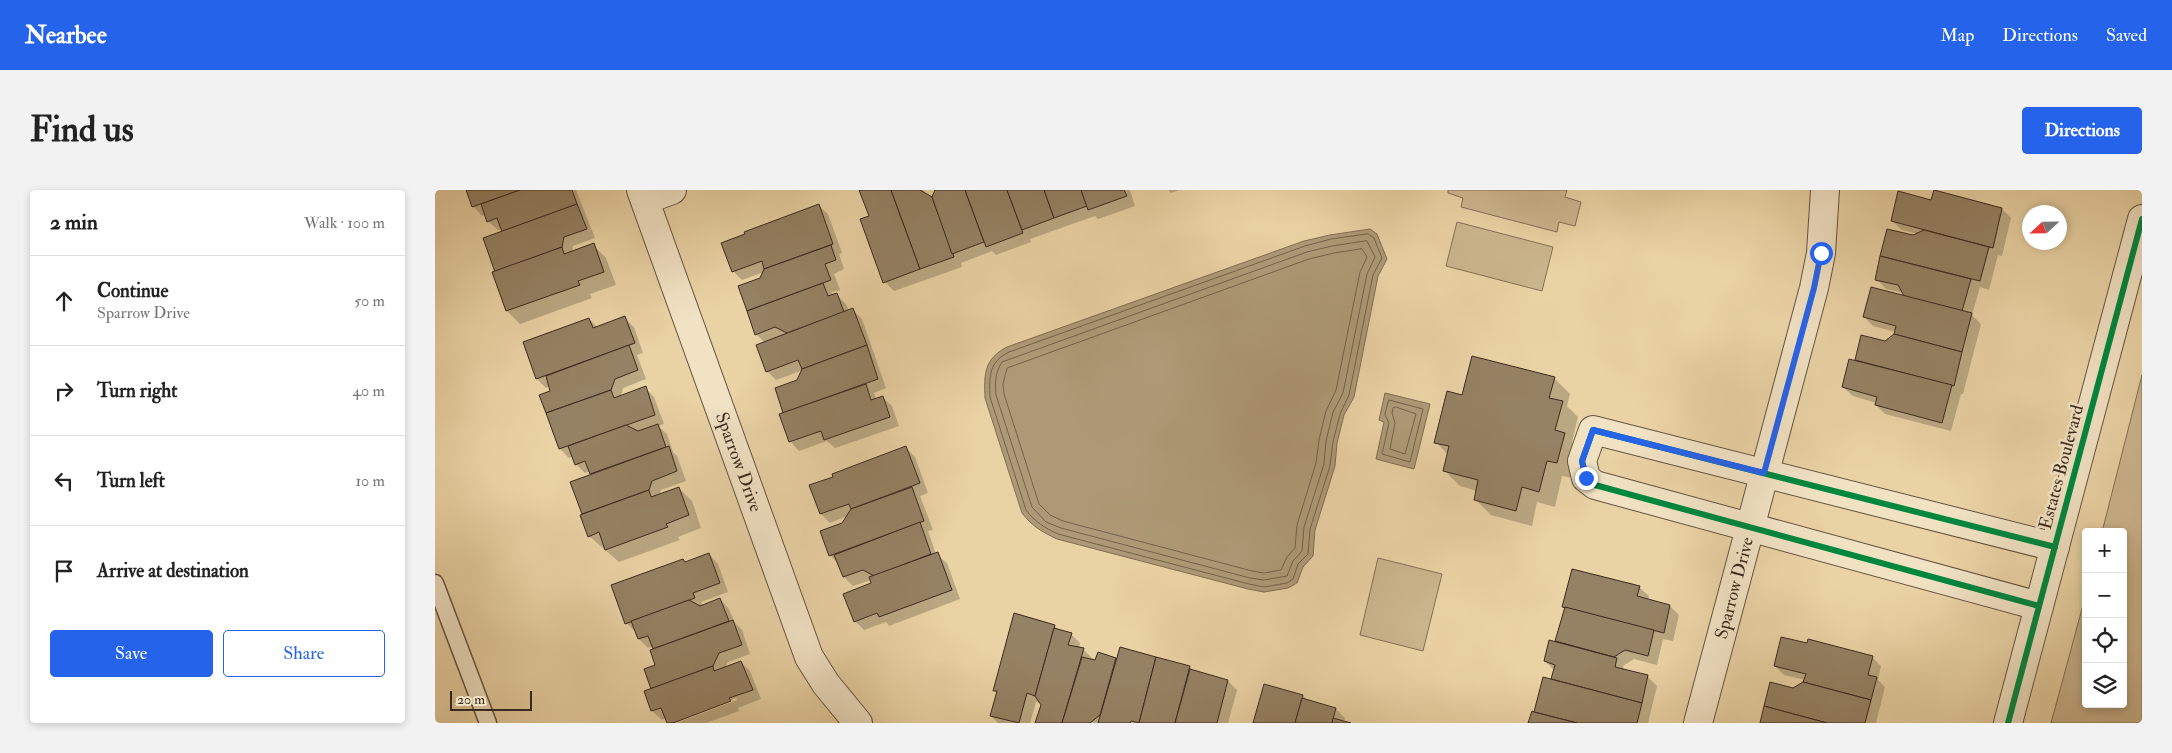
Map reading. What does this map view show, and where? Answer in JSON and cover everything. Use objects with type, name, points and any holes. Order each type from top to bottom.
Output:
[{"type":"street","points":[[643,195],[672,190]]},
{"type":"street","name":"Sparrow Drive","points":[[1698,723],[1814,288],[1821,253],[1825,190]]},
{"type":"street","name":"Sparrow Drive","points":[[643,195],[809,656],[825,684],[859,723]]},
{"type":"street","name":"Estates Boulevard","points":[[2008,723],[2142,219]]},
{"type":"street","points":[[2039,606],[1595,485],[1586,478],[1582,461],[1593,430],[2055,547]]},
{"type":"lane","points":[[435,583],[488,723]]},
{"type":"shaded area","points":[[1448,190],[1567,190],[1565,197],[1581,202],[1575,226],[1559,222],[1557,232],[1461,207],[1463,198],[1448,193]]},
{"type":"shaded area","points":[[1457,222],[1553,247],[1542,291],[1446,266]]},
{"type":"shaded area","points":[[2142,375],[2142,723],[2051,723],[2082,609],[2082,708],[2127,708],[2127,528],[2103,528]]},
{"type":"shaded area","points":[[1378,558],[1442,574],[1423,651],[1360,635]]},
{"type":"water","points":[[1370,229],[1377,234],[1387,259],[1378,276],[1354,397],[1344,415],[1337,443],[1335,466],[1315,530],[1313,556],[1303,567],[1297,583],[1288,588],[1264,592],[1248,589],[1057,539],[1038,528],[1026,518],[1022,513],[985,398],[985,374],[990,362],[999,352],[1007,347],[1304,241]]},
{"type":"water","points":[[1385,393],[1430,404],[1414,469],[1376,459],[1384,422],[1379,420]]},
{"type":"building","points":[[466,190],[520,190],[472,207]]},
{"type":"building","points":[[520,190],[572,190],[577,204],[502,232],[497,218],[487,222],[481,204]]},
{"type":"building","points":[[859,190],[891,190],[920,269],[883,283],[860,219],[869,216]]},
{"type":"building","points":[[891,190],[920,190],[932,197],[954,257],[920,269]]},
{"type":"building","points":[[935,190],[965,190],[984,242],[952,254],[932,197]]},
{"type":"building","points":[[965,190],[1007,190],[1023,233],[986,247]]},
{"type":"building","points":[[1007,190],[1044,190],[1054,218],[1022,230]]},
{"type":"building","points":[[1044,190],[1081,190],[1087,206],[1054,218]]},
{"type":"building","points":[[1081,190],[1124,190],[1127,196],[1088,210]]},
{"type":"building","points":[[1934,190],[2002,208],[1993,248],[1891,221],[1898,191],[1931,200]]},
{"type":"building","points":[[577,204],[587,229],[564,237],[562,247],[495,272],[483,238]]},
{"type":"building","points":[[819,204],[833,244],[764,269],[762,261],[732,272],[721,243],[745,234],[744,232]]},
{"type":"building","points":[[1887,229],[1913,235],[1924,230],[1989,247],[1980,281],[1880,256]]},
{"type":"building","points":[[594,243],[604,272],[578,281],[580,285],[506,311],[492,272],[562,247],[564,254]]},
{"type":"building","points":[[831,245],[836,260],[825,264],[831,280],[747,311],[738,286],[760,278],[764,269]]},
{"type":"building","points":[[1880,256],[1971,279],[1962,311],[1904,296],[1898,285],[1875,280]]},
{"type":"building","points":[[823,283],[828,296],[837,293],[844,312],[787,333],[775,327],[755,335],[747,311]]},
{"type":"building","points":[[1871,287],[1972,313],[1962,352],[1894,334],[1896,326],[1863,317]]},
{"type":"building","points":[[853,308],[867,345],[802,369],[798,360],[766,372],[756,345]]},
{"type":"building","points":[[625,316],[635,343],[536,379],[523,342],[589,318],[593,328]]},
{"type":"building","points":[[1894,334],[1962,352],[1954,386],[1855,360],[1861,335],[1885,341]]},
{"type":"building","points":[[629,345],[638,370],[615,379],[611,390],[546,413],[539,395],[550,391],[546,376]]},
{"type":"building","points":[[867,345],[878,379],[783,413],[775,388],[797,380],[802,369]]},
{"type":"building","points":[[1472,356],[1555,377],[1549,398],[1563,401],[1555,430],[1565,433],[1557,463],[1547,461],[1539,492],[1522,487],[1516,511],[1474,500],[1478,480],[1443,471],[1449,446],[1434,443],[1447,391],[1462,395]]},
{"type":"building","points":[[1849,359],[1952,385],[1942,423],[1875,405],[1877,397],[1842,387]]},
{"type":"building","points":[[866,384],[871,400],[883,396],[890,417],[824,440],[821,431],[789,442],[779,414]]},
{"type":"building","points":[[646,386],[655,415],[559,449],[546,413],[611,390],[614,398]]},
{"type":"building","points":[[658,424],[666,447],[590,474],[585,461],[575,465],[568,446],[626,425],[638,431]]},
{"type":"building","points":[[669,446],[677,471],[652,481],[649,490],[582,514],[570,482]]},
{"type":"building","points":[[906,446],[920,483],[851,509],[849,504],[820,514],[809,485],[833,477],[832,474]]},
{"type":"building","points":[[679,487],[689,515],[666,524],[668,527],[605,550],[599,532],[588,537],[580,515],[649,490],[651,497]]},
{"type":"building","points":[[912,487],[924,521],[829,556],[820,531],[842,523],[851,509]]},
{"type":"building","points":[[920,522],[931,554],[874,576],[863,570],[843,577],[834,555]]},
{"type":"building","points":[[938,552],[952,590],[879,617],[877,613],[854,622],[843,594],[871,583],[869,577]]},
{"type":"building","points":[[709,553],[720,583],[693,593],[695,598],[625,624],[611,585],[683,559],[685,562]]},
{"type":"building","points":[[1572,569],[1640,586],[1637,596],[1670,605],[1664,633],[1562,607]]},
{"type":"building","points":[[720,598],[729,621],[653,649],[648,636],[638,639],[631,621],[689,600],[700,606]]},
{"type":"building","points":[[1565,607],[1654,630],[1648,656],[1625,650],[1614,657],[1555,641]]},
{"type":"building","points":[[1014,613],[1055,625],[1035,696],[1027,693],[1019,723],[990,716],[997,691],[993,691]]},
{"type":"building","points":[[733,620],[742,645],[719,653],[713,666],[651,689],[644,669],[655,665],[650,650]]},
{"type":"building","points":[[1054,628],[1072,633],[1068,645],[1084,648],[1062,723],[1035,723],[1041,705],[1035,696]]},
{"type":"building","points":[[1781,637],[1807,643],[1808,639],[1873,656],[1868,675],[1877,677],[1871,700],[1803,682],[1806,674],[1774,666]]},
{"type":"building","points":[[1549,640],[1617,658],[1615,667],[1648,675],[1642,703],[1551,679],[1555,665],[1544,661]]},
{"type":"building","points":[[1120,647],[1156,657],[1139,723],[1131,721],[1130,723],[1098,723]]},
{"type":"building","points":[[1098,652],[1116,658],[1100,715],[1090,723],[1062,723],[1082,657],[1095,660]]},
{"type":"building","points":[[1156,657],[1190,666],[1175,723],[1139,723]]},
{"type":"building","points":[[741,661],[753,690],[729,698],[731,701],[673,723],[667,723],[661,708],[651,711],[644,691],[713,666],[714,671]]},
{"type":"building","points":[[1190,669],[1228,680],[1217,723],[1175,723]]},
{"type":"building","points":[[1543,677],[1642,703],[1637,723],[1577,723],[1534,712]]},
{"type":"building","points":[[1770,682],[1793,688],[1803,682],[1871,700],[1865,723],[1827,723],[1764,706]]},
{"type":"building","points":[[1264,684],[1303,695],[1295,723],[1253,723]]},
{"type":"building","points":[[1302,698],[1336,708],[1332,723],[1295,723]]},
{"type":"building","points":[[1764,706],[1827,723],[1760,723]]},
{"type":"building","points":[[1532,711],[1534,712],[1577,723],[1528,723]]},
{"type":"building","points":[[1333,718],[1351,723],[1332,723]]},
{"type":"cycle path","points":[[2008,723],[2142,219]]},
{"type":"cycle path","points":[[2039,606],[1595,485],[1586,478],[1582,461],[1593,430],[2055,547]]},
{"type":"route","points":[[1586,478],[1582,461],[1593,430],[1764,473],[1814,288],[1821,253]]}]
